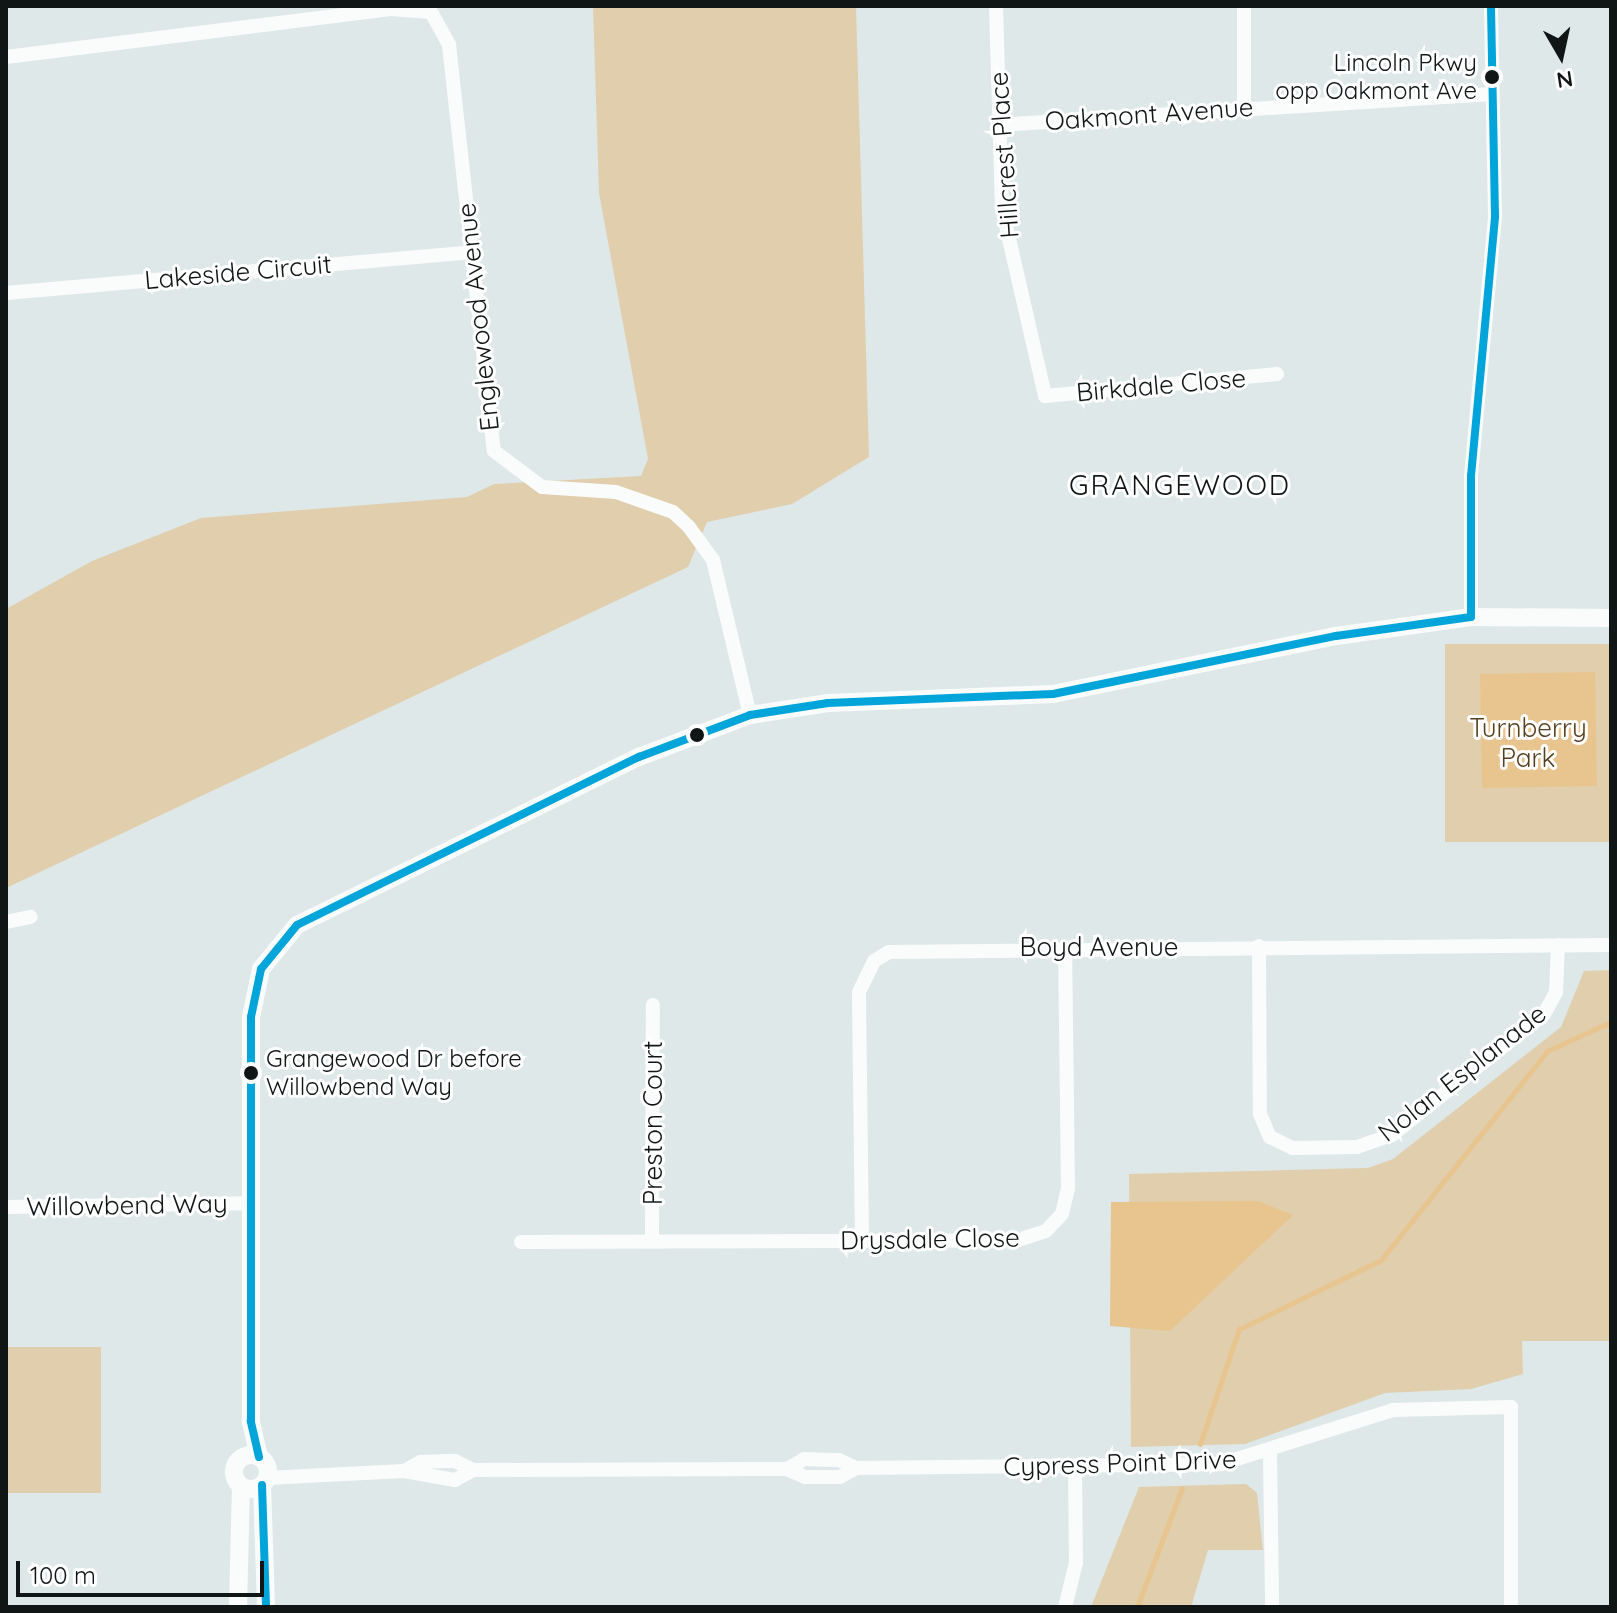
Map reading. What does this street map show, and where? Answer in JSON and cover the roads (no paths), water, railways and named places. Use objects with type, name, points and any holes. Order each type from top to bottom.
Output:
[{"type":"street","name":"Hillcrest Place","points":[[996,6],[1002,208],[1045,396]]},
{"type":"street","points":[[1244,6],[1244,108]]},
{"type":"street","points":[[1471,617],[1471,476],[1495,216],[1491,6]]},
{"type":"street","name":"Englewood Avenue","points":[[6,57],[411,7],[432,9],[449,45],[494,451],[542,487],[616,492],[673,512],[689,527],[713,560],[750,715]]},
{"type":"street","name":"Oakmont Avenue","points":[[998,125],[1492,94]]},
{"type":"street","name":"Lakeside Circuit","points":[[6,293],[470,252]]},
{"type":"street","name":"Birkdale Close","points":[[1045,396],[1277,374]]},
{"type":"street","points":[[266,1607],[259,1469],[251,1421],[251,1017],[261,969],[277,943],[367,888],[639,757],[750,715],[842,702],[1053,694],[1336,636],[1471,617],[1611,618]]},
{"type":"street","points":[[6,922],[30,917]]},
{"type":"street","name":"Nolan Esplanade","points":[[1259,946],[1260,1114],[1270,1137],[1293,1148],[1357,1147],[1392,1135],[1544,1014],[1556,992],[1558,945]]},
{"type":"street","name":"Boyd Avenue","points":[[862,1241],[863,975],[874,961],[908,947],[1611,945]]},
{"type":"street","name":"Drysdale Close","points":[[521,1242],[1018,1240],[1046,1231],[1062,1214],[1065,947]]},
{"type":"street","name":"Preston Court","points":[[652,1241],[653,1005]]},
{"type":"street","name":"Willowbend Way","points":[[6,1207],[249,1203]]},
{"type":"street","name":"Cypress Point Drive","points":[[259,1469],[299,1472],[404,1471],[455,1480],[473,1470],[787,1469],[840,1477],[856,1468],[1221,1464],[1270,1455],[1393,1410],[1511,1407],[1511,1607]]},
{"type":"street","points":[[1270,1455],[1272,1607]]},
{"type":"street","points":[[1065,1607],[1076,1563],[1075,1466]]},
{"type":"street","points":[[238,1607],[241,1486],[234,1471],[259,1469]]},
{"type":"street","points":[[241,1486],[259,1469]]},
{"type":"waterway","points":[[1200,1444],[1239,1329],[1381,1260],[1547,1051],[1611,1022]]},
{"type":"waterway","points":[[1137,1607],[1182,1488]]},
{"type":"place","name":"Lincoln Pkwy opp Oakmont Ave","points":[[1492,77]]},
{"type":"place","name":"Grangewood Dr before Willowbend Way","points":[[251,1073]]},
{"type":"district","name":"GRANGEWOOD","points":[[1180,485]]},
{"type":"park label","name":"Turnberry Park","points":[[1528,743]]}]
